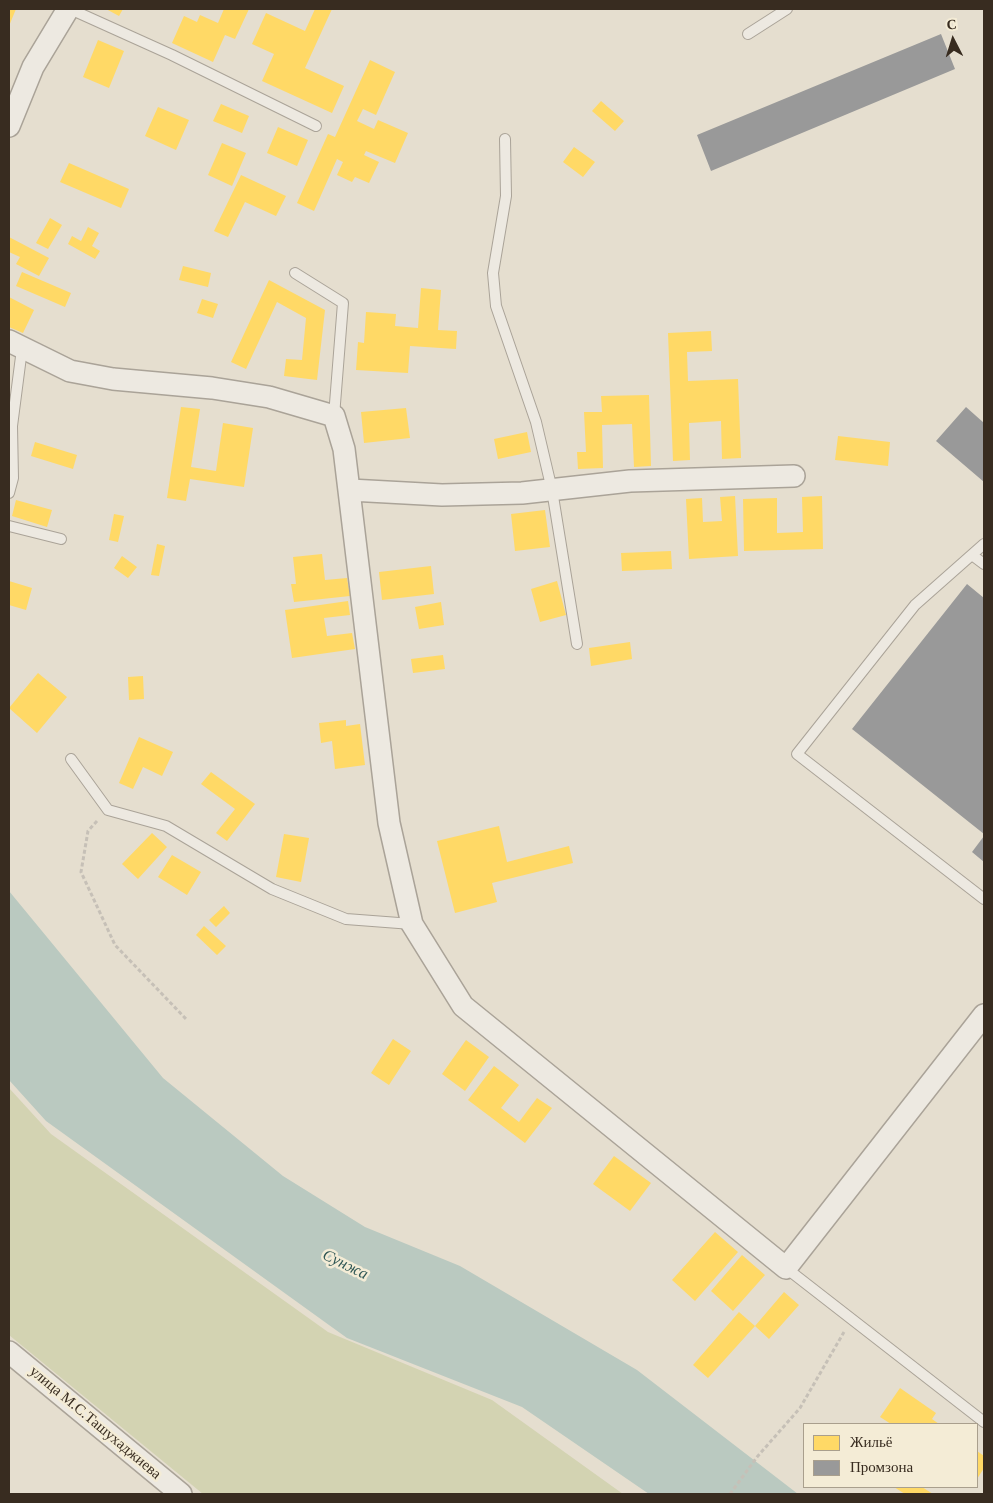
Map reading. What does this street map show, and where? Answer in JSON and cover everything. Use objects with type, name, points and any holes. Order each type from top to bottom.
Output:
[{"type":"street","points":[[9,126],[33,67],[69,9]]},
{"type":"street","points":[[15,345],[70,371],[113,379],[212,388],[269,396],[334,416],[344,449],[350,490],[389,823],[412,924],[463,1006],[786,1268],[984,1015]]},
{"type":"street","points":[[350,490],[442,494],[522,493],[630,481],[794,476]]},
{"type":"street","name":"улица М.С.Ташухаджиева","points":[[9,1352],[181,1494]]},
{"type":"lane","points":[[69,9],[172,55],[316,126]]},
{"type":"lane","points":[[748,34],[787,9]]},
{"type":"lane","points":[[505,140],[506,196],[493,273],[496,306],[536,422],[552,490],[577,644]]},
{"type":"lane","points":[[295,273],[343,303],[334,416]]},
{"type":"lane","points":[[9,493],[13,478],[12,426],[15,345]]},
{"type":"lane","points":[[9,526],[60,539]]},
{"type":"lane","points":[[984,544],[915,606],[796,754],[984,899]]},
{"type":"lane","points":[[972,555],[984,564]]},
{"type":"lane","points":[[71,759],[108,810],[166,826],[272,889],[346,919],[412,924]]},
{"type":"lane","points":[[786,1268],[984,1422]]},
{"type":"path","points":[[108,810],[88,831],[81,872],[115,945],[187,1020]]},
{"type":"path","points":[[730,1494],[757,1457],[800,1408],[851,1320]]},
{"type":"green space","points":[[9,1088],[51,1134],[328,1332],[492,1400],[623,1494],[203,1494],[9,1335]]},
{"type":"water","name":"Сунжа","points":[[9,891],[163,1078],[283,1176],[365,1227],[460,1266],[637,1370],[798,1494],[649,1494],[522,1407],[347,1338],[46,1121],[9,1080]]},
{"type":"building: Жильё","points":[[9,9],[16,9],[9,26]]},
{"type":"building: Жильё","points":[[106,9],[123,9],[119,16]]},
{"type":"building: Жильё","points":[[224,9],[249,9],[235,39],[225,35],[213,62],[172,43],[184,16],[197,22],[200,15],[218,23]]},
{"type":"building: Жильё","points":[[315,9],[332,9],[305,68],[344,86],[332,113],[262,81],[274,54],[252,44],[266,13],[305,31]]},
{"type":"building: Жильё","points":[[98,40],[124,51],[109,88],[83,77]]},
{"type":"building: Жильё","points":[[370,60],[395,72],[376,115],[363,109],[357,121],[374,129],[378,120],[408,133],[395,163],[366,151],[364,155],[379,162],[369,183],[355,177],[352,182],[337,175],[343,162],[337,159],[314,211],[297,203],[328,134],[335,137]]},
{"type":"building: Жильё","points":[[601,101],[624,121],[615,131],[592,111]]},
{"type":"building: Жильё","points":[[221,104],[249,116],[242,133],[213,121]]},
{"type":"building: Жильё","points":[[158,107],[189,120],[176,150],[145,136]]},
{"type":"building: Жильё","points":[[278,127],[308,140],[297,166],[267,153]]},
{"type":"building: Жильё","points":[[222,143],[246,153],[232,186],[208,175]]},
{"type":"building: Жильё","points":[[574,147],[595,162],[583,177],[563,162]]},
{"type":"building: Жильё","points":[[69,163],[129,189],[121,208],[60,182]]},
{"type":"building: Жильё","points":[[241,175],[286,196],[276,216],[245,202],[228,237],[214,231]]},
{"type":"building: Жильё","points":[[50,218],[62,225],[48,249],[36,243]]},
{"type":"building: Жильё","points":[[88,227],[99,233],[92,246],[100,251],[95,259],[68,244],[72,236],[81,241]]},
{"type":"building: Жильё","points":[[9,237],[49,258],[39,276],[16,264],[20,257],[9,252]]},
{"type":"building: Жильё","points":[[183,266],[211,273],[208,287],[179,280]]},
{"type":"building: Жильё","points":[[22,272],[71,293],[65,307],[16,286]]},
{"type":"building: Жильё","points":[[269,280],[325,310],[317,380],[284,376],[286,359],[302,360],[306,318],[277,302],[246,369],[231,362]]},
{"type":"building: Жильё","points":[[421,288],[441,290],[438,330],[457,331],[456,349],[410,346],[408,373],[356,370],[358,342],[364,343],[366,312],[396,314],[395,326],[418,328]]},
{"type":"building: Жильё","points":[[9,297],[34,310],[23,333],[9,327]]},
{"type":"building: Жильё","points":[[202,299],[218,304],[213,318],[197,313]]},
{"type":"building: Жильё","points":[[711,331],[712,351],[687,352],[688,381],[738,379],[741,458],[722,459],[721,421],[689,423],[690,460],[673,461],[668,333]]},
{"type":"building: Жильё","points":[[649,395],[651,466],[634,467],[632,424],[602,425],[603,468],[578,469],[577,452],[586,452],[584,412],[602,412],[601,396]]},
{"type":"building: Жильё","points":[[181,407],[200,409],[191,467],[216,471],[223,423],[253,428],[244,487],[190,479],[186,501],[167,498]]},
{"type":"building: Жильё","points":[[406,408],[410,438],[364,443],[361,412]]},
{"type":"building: Жильё","points":[[527,432],[531,452],[498,459],[494,439]]},
{"type":"building: Жильё","points":[[838,436],[890,442],[888,466],[835,460]]},
{"type":"building: Жильё","points":[[35,442],[77,455],[73,469],[31,456]]},
{"type":"building: Жильё","points":[[735,496],[738,556],[689,559],[686,499],[702,498],[703,522],[722,521],[720,497]]},
{"type":"building: Жильё","points":[[822,496],[823,549],[744,551],[743,499],[777,498],[777,533],[803,532],[802,497]]},
{"type":"building: Жильё","points":[[16,500],[52,510],[47,527],[12,516]]},
{"type":"building: Жильё","points":[[545,510],[550,547],[515,551],[511,514]]},
{"type":"building: Жильё","points":[[114,514],[124,516],[118,542],[109,540]]},
{"type":"building: Жильё","points":[[157,544],[165,546],[159,576],[151,575]]},
{"type":"building: Жильё","points":[[671,551],[672,569],[622,571],[621,553]]},
{"type":"building: Жильё","points":[[322,554],[325,580],[347,578],[350,596],[294,602],[291,584],[296,584],[293,557]]},
{"type":"building: Жильё","points":[[122,556],[137,567],[128,578],[114,568]]},
{"type":"building: Жильё","points":[[431,566],[434,594],[382,600],[379,572]]},
{"type":"building: Жильё","points":[[9,581],[32,588],[26,610],[9,605]]},
{"type":"building: Жильё","points":[[557,581],[566,615],[540,622],[531,589]]},
{"type":"building: Жильё","points":[[348,601],[350,615],[324,618],[327,636],[352,633],[355,649],[292,658],[285,610]]},
{"type":"building: Жильё","points":[[441,602],[444,625],[419,629],[415,607]]},
{"type":"building: Жильё","points":[[630,642],[632,659],[591,666],[589,648]]},
{"type":"building: Жильё","points":[[443,655],[445,669],[413,673],[411,659]]},
{"type":"building: Жильё","points":[[38,673],[67,697],[37,733],[9,708]]},
{"type":"building: Жильё","points":[[143,676],[144,699],[129,700],[128,677]]},
{"type":"building: Жильё","points":[[346,720],[346,726],[360,724],[365,765],[335,769],[332,741],[321,743],[319,723]]},
{"type":"building: Жильё","points":[[139,737],[173,752],[162,776],[143,767],[133,789],[119,783]]},
{"type":"building: Жильё","points":[[211,772],[255,804],[227,841],[216,833],[235,809],[201,784]]},
{"type":"building: Жильё","points":[[499,826],[507,862],[569,846],[573,863],[492,883],[497,902],[455,913],[437,841]]},
{"type":"building: Жильё","points":[[152,833],[167,847],[138,879],[122,864]]},
{"type":"building: Жильё","points":[[284,834],[309,838],[301,882],[276,877]]},
{"type":"building: Жильё","points":[[172,855],[201,872],[187,895],[158,877]]},
{"type":"building: Жильё","points":[[224,906],[230,913],[216,927],[209,920]]},
{"type":"building: Жильё","points":[[204,926],[226,946],[217,955],[196,935]]},
{"type":"building: Жильё","points":[[393,1039],[411,1051],[389,1085],[371,1073]]},
{"type":"building: Жильё","points":[[466,1040],[489,1057],[465,1091],[442,1074]]},
{"type":"building: Жильё","points":[[494,1066],[519,1085],[501,1108],[519,1122],[537,1098],[552,1108],[525,1143],[468,1100]]},
{"type":"building: Жильё","points":[[614,1156],[651,1183],[630,1211],[593,1184]]},
{"type":"building: Жильё","points":[[715,1232],[738,1252],[695,1301],[672,1280]]},
{"type":"building: Жильё","points":[[742,1255],[765,1275],[733,1311],[711,1291]]},
{"type":"building: Жильё","points":[[784,1292],[799,1305],[769,1339],[755,1326]]},
{"type":"building: Жильё","points":[[739,1312],[755,1326],[708,1378],[693,1365]]},
{"type":"building: Жильё","points":[[900,1388],[936,1413],[932,1419],[938,1423],[889,1423],[880,1417]]},
{"type":"building: Жильё","points":[[978,1452],[984,1456],[984,1468],[978,1477]]},
{"type":"building: Жильё","points":[[896,1488],[924,1488],[933,1494],[905,1494]]},
{"type":"building: Промзона","points":[[941,34],[955,69],[711,171],[697,135]]},
{"type":"building: Промзона","points":[[966,407],[984,423],[984,482],[936,441]]},
{"type":"building: Промзона","points":[[967,584],[984,598],[984,834],[852,729]]},
{"type":"building: Промзона","points":[[984,836],[984,862],[972,852]]}]
